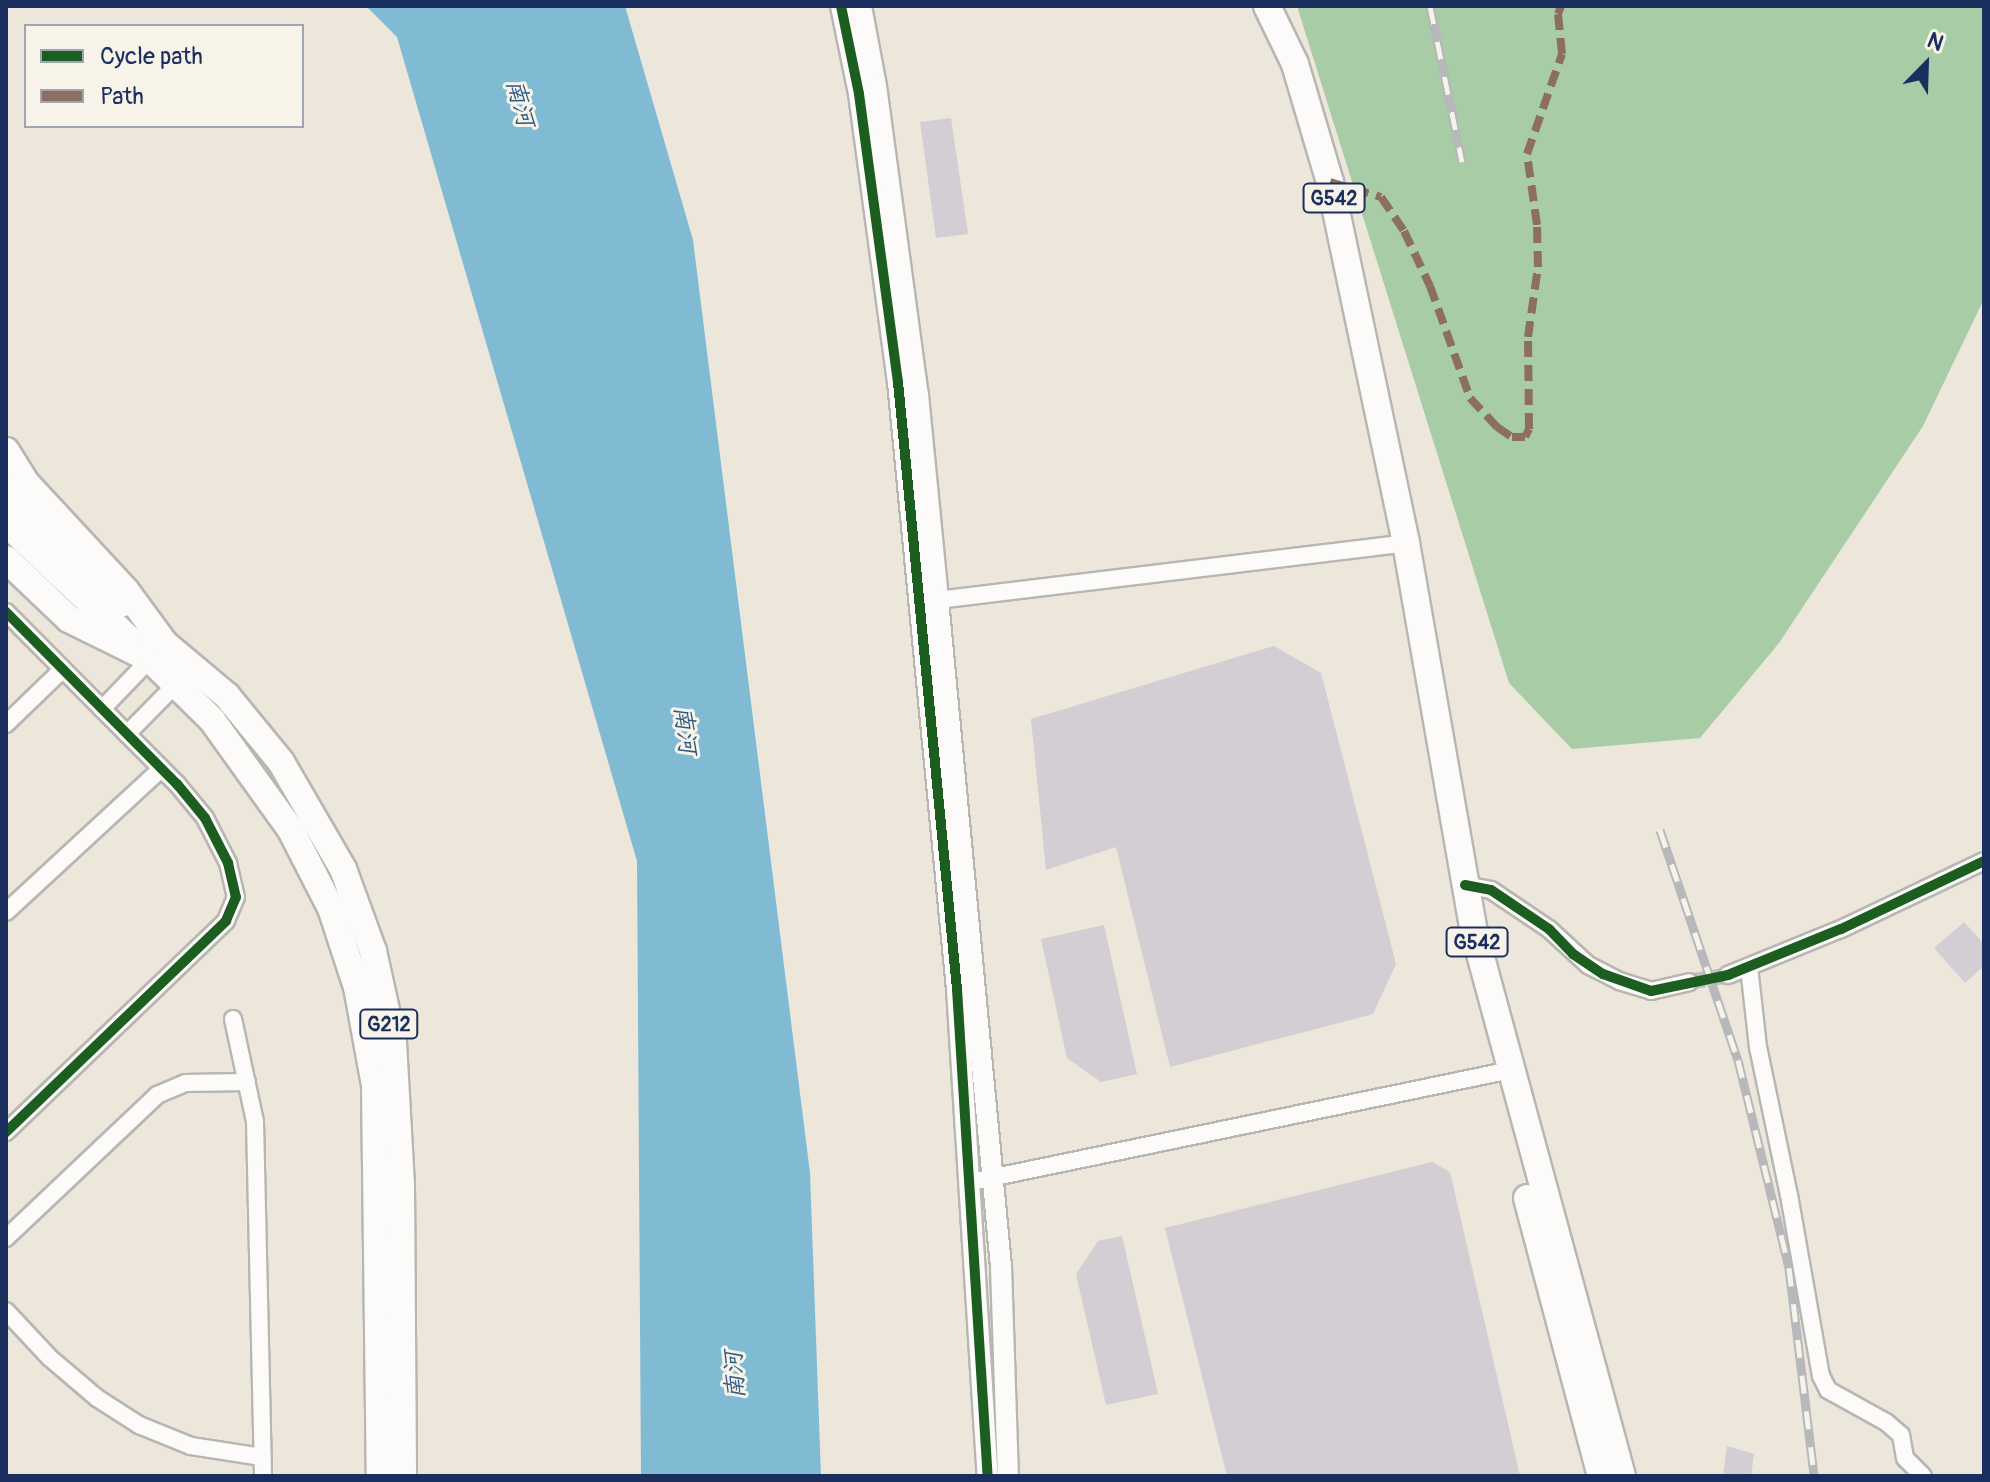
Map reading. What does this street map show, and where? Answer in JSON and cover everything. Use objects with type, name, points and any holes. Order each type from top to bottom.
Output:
[{"type":"main road","name":"G542","points":[[1267,6],[1295,64],[1330,182],[1378,398],[1456,926],[1503,1072],[1622,1476]]},
{"type":"main road","points":[[6,451],[27,484],[126,591],[158,651]]},
{"type":"main road","points":[[6,492],[158,651]]},
{"type":"main road","points":[[6,523],[158,651]]},
{"type":"main road","name":"G542","points":[[1398,544],[1503,1072],[1601,1476]]},
{"type":"main road","points":[[6,559],[69,619],[158,651]]},
{"type":"main road","name":"G212","points":[[158,651],[185,675],[227,696],[281,762],[343,869],[373,951],[393,1042],[401,1186],[403,1476]]},
{"type":"main road","name":"G212","points":[[185,675],[212,720],[291,830],[331,908],[357,987],[375,1085],[380,1476]]},
{"type":"street","points":[[841,6],[859,94],[929,601],[993,1178],[1001,1267],[1008,1476]]},
{"type":"street","points":[[861,6],[876,86],[918,395],[988,1476]]},
{"type":"street","points":[[929,601],[1398,544]]},
{"type":"street","points":[[6,612],[205,818],[228,863],[236,897],[226,921],[6,1132]]},
{"type":"street","points":[[102,709],[158,651]]},
{"type":"street","points":[[6,724],[63,669]]},
{"type":"street","points":[[127,734],[185,675]]},
{"type":"street","points":[[6,912],[161,769]]},
{"type":"street","points":[[1728,975],[1841,929],[1984,861]]},
{"type":"street","points":[[1465,885],[1491,890],[1549,929],[1588,965],[1619,981],[1651,991],[1689,982]]},
{"type":"street","points":[[1749,967],[1758,1047],[1789,1195],[1821,1376],[1828,1390],[1886,1422],[1901,1435],[1905,1458],[1923,1476]]},
{"type":"street","points":[[233,1019],[255,1122],[263,1476]]},
{"type":"street","points":[[971,1182],[1503,1072]]},
{"type":"street","points":[[6,1238],[157,1095],[185,1083],[247,1082]]},
{"type":"street","points":[[6,1311],[85,1388],[139,1425],[191,1446],[262,1457]]},
{"type":"green space","points":[[1297,6],[1984,6],[1984,299],[1923,426],[1779,643],[1700,738],[1572,749],[1509,683]]},
{"type":"water","name":"南河","points":[[366,6],[625,6],[693,240],[810,1173],[821,1476],[641,1476],[637,861],[397,37]]},
{"type":"building","points":[[951,118],[968,234],[936,238],[920,122]]},
{"type":"building","points":[[1274,646],[1321,673],[1396,964],[1373,1014],[1170,1067],[1116,847],[1046,870],[1031,719]]},
{"type":"building","points":[[1964,922],[1984,944],[1984,966],[1965,983],[1934,948]]},
{"type":"building","points":[[1104,925],[1137,1074],[1101,1082],[1067,1058],[1041,939]]},
{"type":"building","points":[[1432,1162],[1450,1172],[1520,1476],[1227,1476],[1165,1228]]},
{"type":"building","points":[[1122,1236],[1158,1394],[1106,1405],[1076,1274],[1098,1241]]},
{"type":"building","points":[[1727,1446],[1754,1454],[1751,1476],[1723,1476]]},
{"type":"tunnel","points":[[1689,982],[1728,975]]},
{"type":"railway","points":[[1430,6],[1462,162]]},
{"type":"railway","points":[[1660,830],[1738,1060],[1789,1268],[1814,1476]]},
{"type":"marked path","points":[[1330,182],[1381,197],[1404,231],[1430,286],[1470,398],[1497,427],[1512,437],[1525,437],[1529,429],[1528,337],[1538,267],[1537,225],[1527,154],[1562,54],[1558,14],[1561,6]]},
{"type":"cycle path","points":[[841,6],[859,94],[898,382],[957,989],[988,1476]]},
{"type":"cycle path","points":[[6,612],[177,784],[205,818],[228,863],[236,897],[226,921],[6,1132]]},
{"type":"cycle path","points":[[1465,885],[1491,890],[1549,929],[1573,954],[1603,974],[1651,991],[1728,975],[1841,929],[1984,861]]}]
